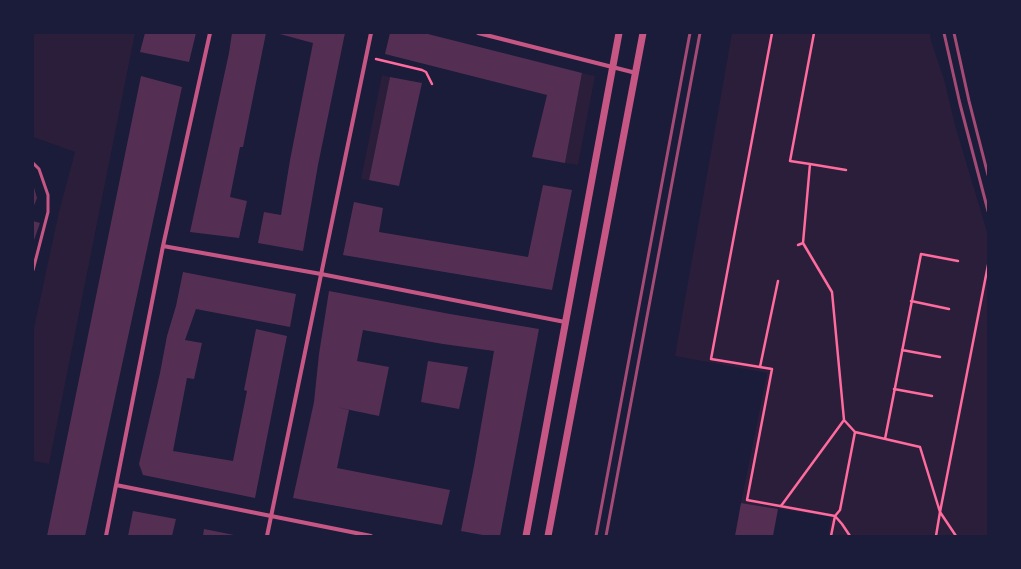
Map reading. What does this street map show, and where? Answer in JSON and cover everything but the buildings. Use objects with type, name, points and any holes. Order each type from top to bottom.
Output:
[{"type":"street","points":[[106,536],[163,246],[210,33]]},
{"type":"street","points":[[267,536],[370,33]]},
{"type":"street","points":[[478,33],[636,73]]},
{"type":"street","points":[[526,536],[619,33]]},
{"type":"street","points":[[548,536],[643,33]]},
{"type":"street","points":[[163,246],[321,274],[565,322]]},
{"type":"street","points":[[116,485],[371,536]]},
{"type":"lane","points":[[33,163],[39,169],[48,195],[48,212],[33,270]]},
{"type":"path","points":[[772,33],[711,359],[772,369],[747,500],[835,516],[850,536]]},
{"type":"path","points":[[814,33],[790,161],[846,170]]},
{"type":"path","points":[[365,57],[422,70],[426,72],[432,84]]},
{"type":"path","points":[[810,164],[803,243],[832,292],[844,420],[855,432],[920,447],[940,512],[956,536]]},
{"type":"path","points":[[798,245],[803,243]]},
{"type":"path","points":[[885,439],[921,254],[958,261]]},
{"type":"path","points":[[936,536],[988,264]]},
{"type":"path","points":[[760,367],[778,281]]},
{"type":"path","points":[[911,301],[949,309]]},
{"type":"path","points":[[902,350],[940,357]]},
{"type":"path","points":[[894,389],[932,396]]},
{"type":"path","points":[[781,506],[844,420]]},
{"type":"path","points":[[831,536],[835,516],[840,510],[855,432]]},
{"type":"shaded area","points":[[33,33],[135,33],[49,464],[33,461],[33,332],[59,212],[75,152],[33,137]]},
{"type":"shaded area","points":[[732,33],[930,33],[931,41],[944,79],[955,125],[988,235],[988,536],[828,536],[831,517],[741,503],[767,373],[675,356]]},
{"type":"shaded area","points":[[582,73],[595,76],[578,165],[565,163]]},
{"type":"shaded area","points":[[382,75],[390,77],[369,180],[361,179]]},
{"type":"railway","points":[[596,536],[690,33]]},
{"type":"railway","points":[[606,536],[700,33]]},
{"type":"railway","points":[[944,33],[960,104],[988,211]]},
{"type":"railway","points":[[954,33],[969,101],[988,175]]}]
